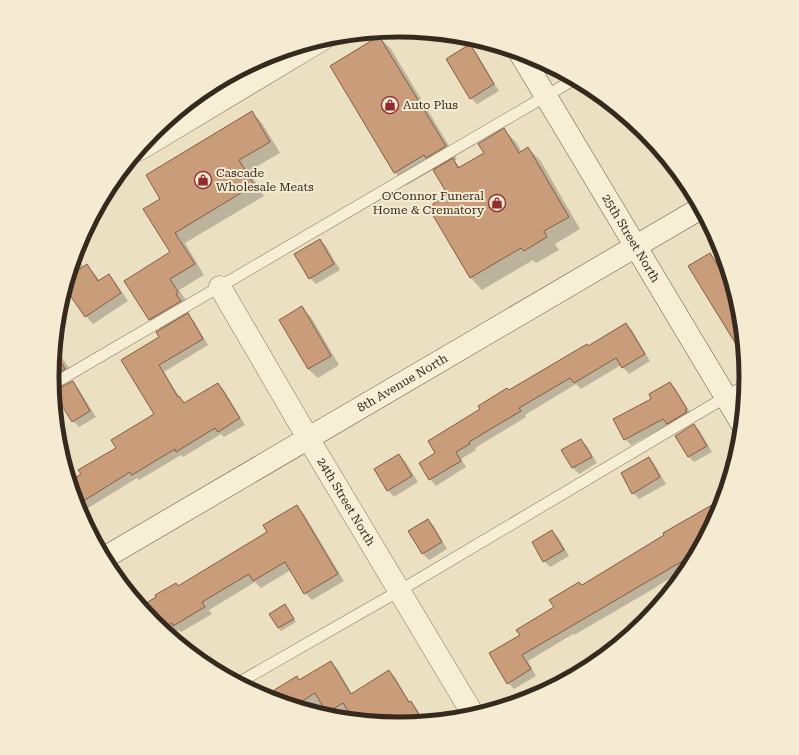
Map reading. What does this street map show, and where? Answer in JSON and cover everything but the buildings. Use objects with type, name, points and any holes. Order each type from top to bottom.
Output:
[{"type":"street","points":[[158,138],[302,52]]},
{"type":"street","name":"25th Street North","points":[[525,61],[738,416]]},
{"type":"street","name":"8th Avenue North","points":[[109,555],[696,211]]},
{"type":"street","name":"24th Street North","points":[[220,287],[470,710]]},
{"type":"lane","points":[[59,380],[569,82]]},
{"type":"lane","points":[[243,680],[399,591],[740,389]]},
{"type":"place","name":"Auto Plus","points":[[390,105]]},
{"type":"place","name":"Cascade Wholesale Meats","points":[[203,180]]},
{"type":"place","name":"O'Connor Funeral Home & Crematory","points":[[497,203]]}]
